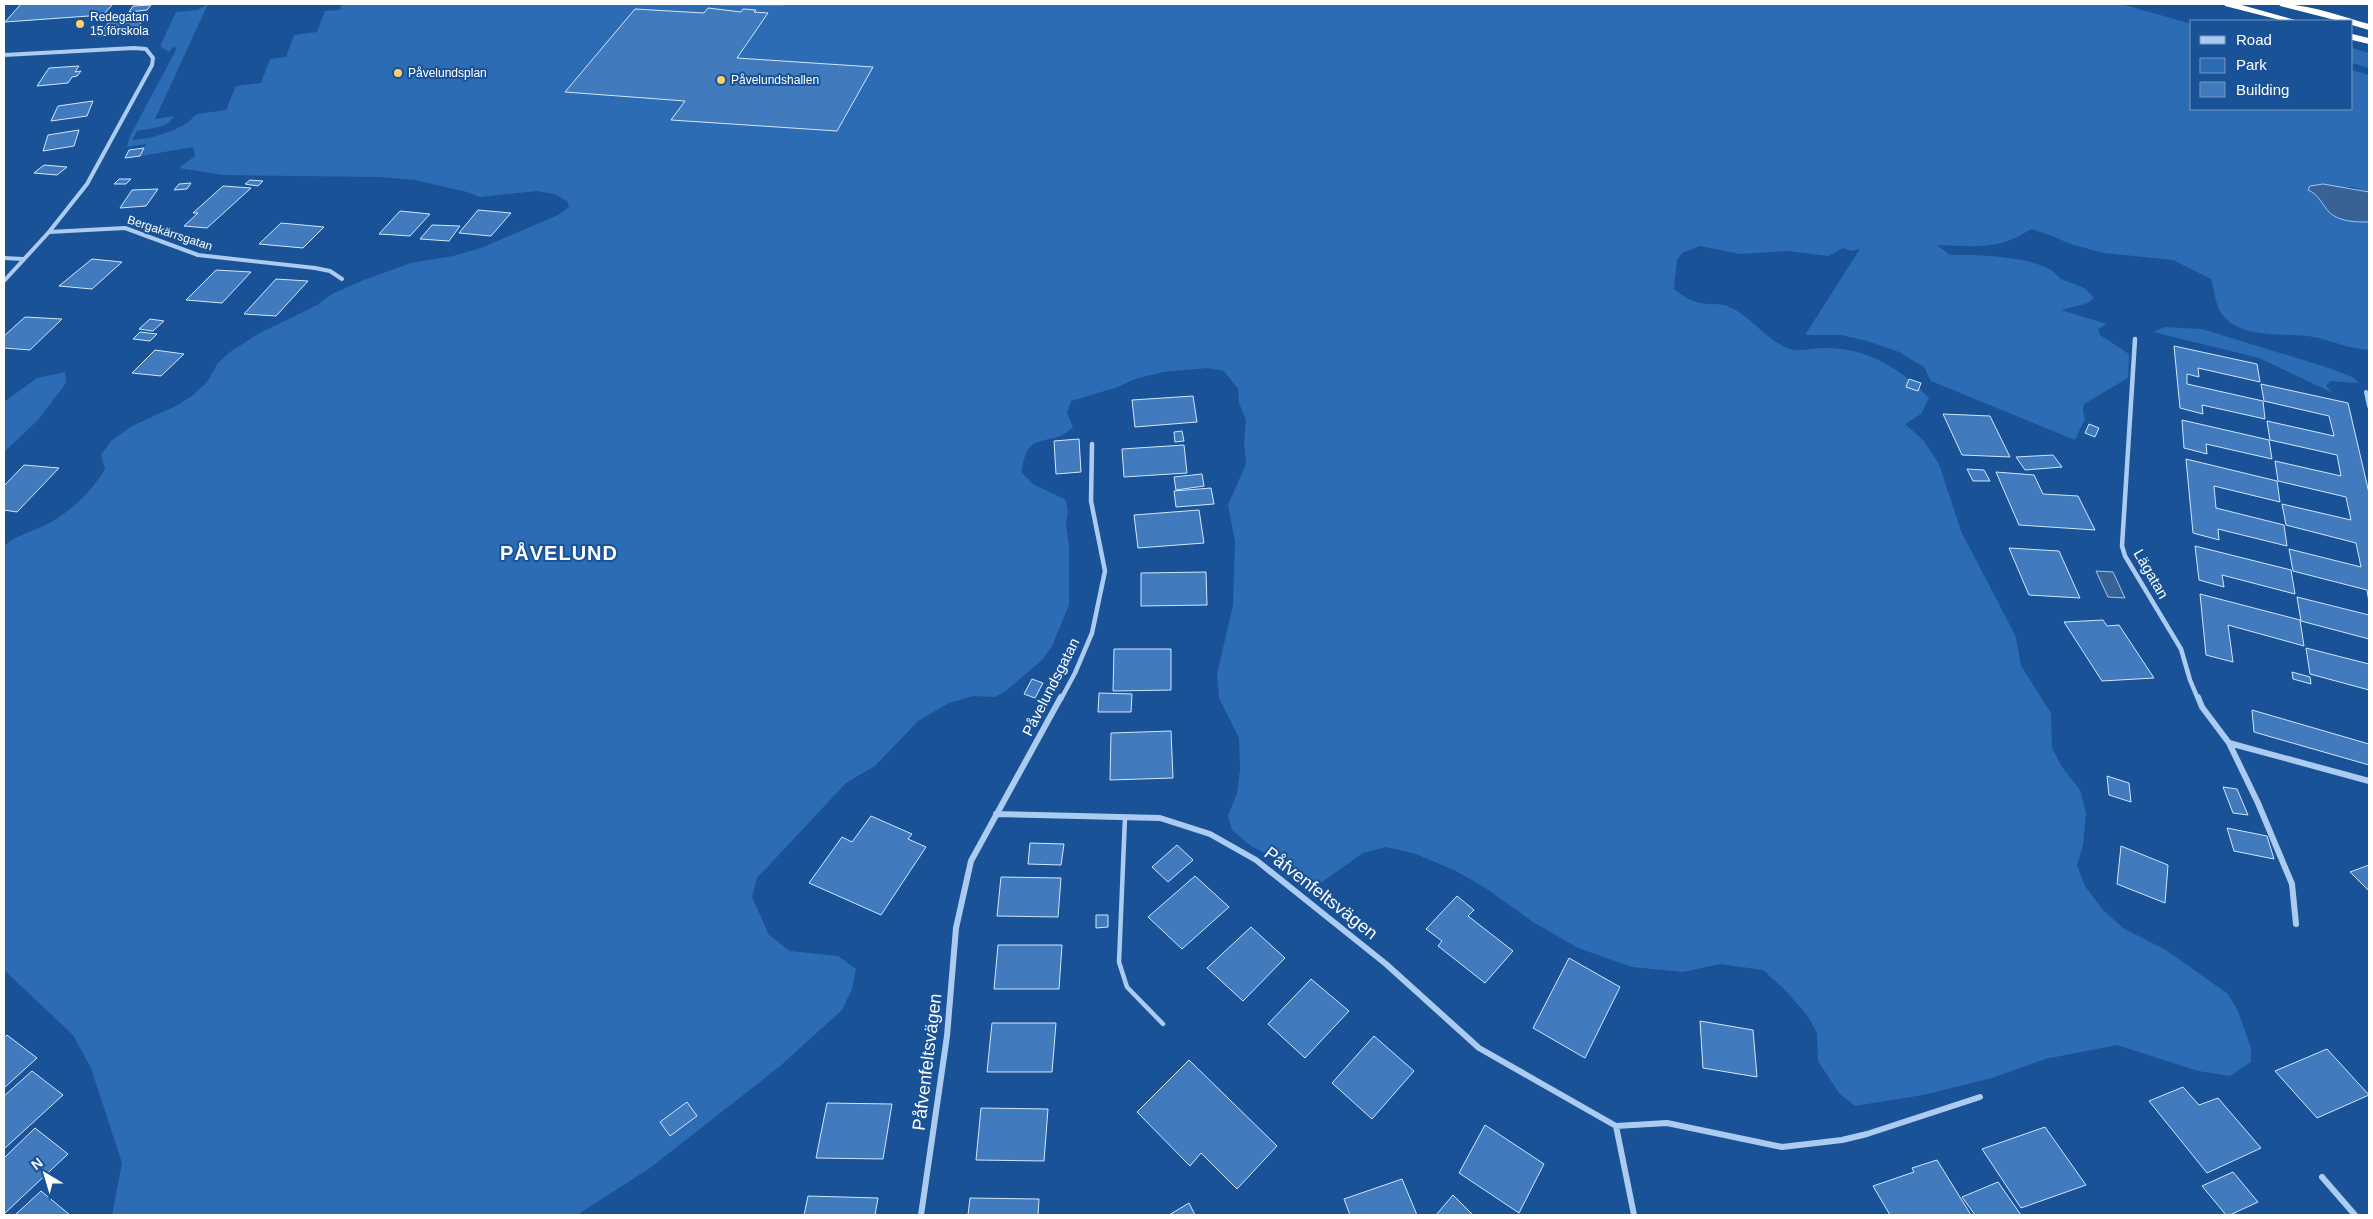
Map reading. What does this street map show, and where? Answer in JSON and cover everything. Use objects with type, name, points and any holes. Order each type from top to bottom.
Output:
[{"type":"highway","points":[[2228,4],[2290,20]]},
{"type":"highway","points":[[2282,4],[2345,20]]},
{"type":"highway","points":[[2308,4],[2349,20]]},
{"type":"highway","points":[[2353,37],[2369,41]]},
{"type":"street","points":[[4,55],[146,49],[153,58],[152,65],[99,166],[79,196],[4,281]]},
{"type":"street","name":"Bergakärrsgatan","points":[[49,232],[116,226],[198,255],[316,268],[330,271],[342,279]]},
{"type":"street","points":[[4,258],[23,260]]},
{"type":"street","name":"Lägatan","points":[[2135,339],[2122,546],[2125,556],[2181,649],[2190,680],[2202,707],[2229,743],[2275,840],[2292,884],[2296,924]]},
{"type":"street","name":"Påvelundsgatan","points":[[996,814],[1071,681],[1092,633],[1105,571],[1091,501],[1092,444]]},
{"type":"street","points":[[2229,743],[2369,781]]},
{"type":"street","name":"Påfvenfeltsvägen","points":[[921,1215],[947,1036],[958,914],[971,861],[996,814],[1160,818],[1181,822],[1236,848],[1261,864],[1386,964],[1479,1048],[1616,1126]]},
{"type":"street","points":[[1634,1215],[1616,1126],[1667,1123],[1782,1147],[1842,1140],[1867,1134],[1980,1097]]},
{"type":"street","points":[[2322,1177],[2355,1215]]},
{"type":"lane","points":[[721,4],[784,4]]},
{"type":"lane","points":[[2366,392],[2369,406]]},
{"type":"lane","points":[[1125,817],[1119,962],[1127,987],[1163,1024]]},
{"type":"green space","points":[[208,4],[155,119],[174,116],[162,126],[137,131],[132,140],[150,138],[172,131],[187,123],[197,114],[226,110],[236,86],[261,83],[270,59],[286,57],[294,35],[317,32],[325,11],[340,10],[342,4],[2121,4],[2190,23],[2190,110],[2353,110],[2353,70],[2369,75],[2369,192],[2352,187],[2308,190],[2315,193],[2322,204],[2354,222],[2369,222],[2369,350],[2348,347],[2314,337],[2267,334],[2244,330],[2225,318],[2219,310],[2211,279],[2173,260],[2104,253],[2070,244],[2031,229],[2008,241],[1986,246],[1937,245],[1950,255],[2001,257],[2040,265],[2052,271],[2061,279],[2083,288],[2094,298],[2088,303],[2061,310],[2107,324],[2098,329],[2100,335],[2129,354],[2128,378],[2084,404],[2085,419],[2075,440],[1931,381],[1924,367],[1899,352],[1867,341],[1841,335],[1805,335],[1860,249],[1851,251],[1843,248],[1828,256],[1787,251],[1740,254],[1700,246],[1682,253],[1677,260],[1674,289],[1686,297],[1698,302],[1725,305],[1735,310],[1787,348],[1800,350],[1841,349],[1869,356],[1895,369],[1929,398],[1921,414],[1905,424],[1924,441],[1939,464],[1961,531],[2016,637],[2021,666],[2051,713],[2052,748],[2062,767],[2080,790],[2086,813],[2083,845],[2077,865],[2085,886],[2103,910],[2123,928],[2166,950],[2228,994],[2238,1011],[2251,1048],[2251,1062],[2230,1076],[2198,1071],[2117,1045],[2045,1059],[1992,1078],[1923,1095],[1855,1106],[1839,1093],[1818,1061],[1817,1033],[1807,1015],[1784,989],[1763,970],[1720,964],[1683,972],[1632,967],[1578,948],[1533,922],[1487,889],[1456,871],[1416,854],[1386,847],[1363,853],[1322,882],[1301,879],[1270,856],[1251,846],[1232,830],[1228,816],[1237,793],[1240,770],[1239,738],[1219,698],[1217,674],[1233,605],[1235,541],[1228,505],[1246,464],[1244,442],[1246,420],[1239,403],[1238,389],[1224,371],[1207,368],[1163,372],[1135,379],[1118,387],[1071,401],[1067,413],[1073,427],[1065,434],[1041,441],[1029,449],[1024,458],[1022,473],[1033,484],[1066,500],[1068,512],[1066,524],[1069,546],[1069,605],[1052,646],[1043,659],[1007,690],[995,697],[973,696],[949,703],[918,721],[875,766],[846,783],[757,878],[752,897],[769,935],[790,951],[838,956],[856,969],[852,989],[842,1010],[779,1067],[650,1168],[577,1215],[112,1215],[122,1163],[91,1068],[73,1035],[4,970],[4,546],[15,538],[53,521],[76,504],[95,484],[105,469],[101,455],[111,441],[132,426],[176,406],[192,396],[207,382],[218,363],[230,352],[258,334],[317,305],[332,294],[364,280],[411,263],[453,256],[481,248],[558,215],[569,207],[567,201],[554,194],[537,191],[480,197],[467,192],[415,180],[379,177],[223,175],[179,168],[195,156],[193,147],[141,156],[146,144],[127,147],[130,136],[177,48],[173,47],[169,52],[161,47],[161,44],[176,12],[197,10]]},
{"type":"green space","points":[[2353,48],[2369,53],[2369,68],[2353,63]]},
{"type":"green space","points":[[2165,327],[2202,329],[2329,368],[2352,377],[2359,383],[2330,381],[2326,386],[2333,393],[2259,358],[2153,332]]},
{"type":"green space","points":[[65,372],[66,383],[38,420],[4,452],[4,402],[37,378]]},
{"type":"shaded area","points":[[2323,184],[2369,192],[2369,222],[2345,220],[2329,212],[2316,195],[2308,190],[2310,186]]},
{"type":"shaded area","points":[[2096,571],[2113,572],[2125,598],[2108,597]]},
{"type":"building","points":[[21,4],[113,4],[103,15],[5,22]]},
{"type":"building","points":[[151,5],[147,10],[129,12],[133,6]]},
{"type":"building","name":"Påvelundshallen","points":[[708,8],[741,12],[743,9],[756,10],[754,12],[768,13],[737,58],[873,67],[837,131],[671,120],[685,101],[565,92],[635,9],[704,13]]},
{"type":"building","points":[[148,13],[133,33],[98,36],[114,16]]},
{"type":"building","points":[[79,66],[75,72],[81,71],[77,76],[72,77],[68,83],[37,86],[49,68]]},
{"type":"building","points":[[93,101],[87,116],[51,121],[58,106]]},
{"type":"building","points":[[79,130],[74,146],[43,151],[48,135]]},
{"type":"building","points":[[144,148],[140,156],[125,158],[129,150]]},
{"type":"building","points":[[44,165],[67,167],[57,175],[34,173]]},
{"type":"building","points":[[119,179],[131,179],[126,184],[114,184]]},
{"type":"building","points":[[250,180],[263,181],[258,186],[245,184]]},
{"type":"building","points":[[191,183],[187,189],[174,190],[179,184]]},
{"type":"building","points":[[223,186],[251,188],[207,228],[184,226],[198,213],[193,213]]},
{"type":"building","points":[[158,189],[146,206],[120,208],[132,190]]},
{"type":"building","points":[[478,210],[511,213],[491,236],[459,233]]},
{"type":"building","points":[[400,211],[430,214],[410,236],[379,234]]},
{"type":"building","points":[[281,223],[324,227],[303,248],[259,244]]},
{"type":"building","points":[[432,225],[460,226],[449,241],[420,239]]},
{"type":"building","points":[[92,259],[122,262],[92,289],[59,286]]},
{"type":"building","points":[[216,270],[251,272],[222,303],[186,300]]},
{"type":"building","points":[[276,279],[308,281],[276,316],[244,314]]},
{"type":"building","points":[[25,317],[62,319],[30,350],[4,348],[4,336]]},
{"type":"building","points":[[150,319],[164,321],[153,331],[139,329]]},
{"type":"building","points":[[140,332],[157,334],[150,341],[133,339]]},
{"type":"building","points":[[2174,346],[2257,364],[2260,382],[2198,368],[2199,377],[2187,374],[2187,384],[2263,401],[2265,419],[2202,405],[2203,414],[2180,408]]},
{"type":"building","points":[[155,350],[184,354],[161,376],[132,373]]},
{"type":"building","points":[[1909,379],[1921,383],[1918,391],[1906,387]]},
{"type":"building","points":[[2261,384],[2348,403],[2369,493],[2369,602],[2367,590],[2293,571],[2289,549],[2361,567],[2356,543],[2286,525],[2282,504],[2351,520],[2346,497],[2278,481],[2275,461],[2341,476],[2337,455],[2270,440],[2267,421],[2334,436],[2329,416],[2264,401]]},
{"type":"building","points":[[1193,396],[1197,422],[1135,427],[1132,400]]},
{"type":"building","points":[[1943,414],[1990,416],[2010,457],[1962,455]]},
{"type":"building","points":[[2182,420],[2269,440],[2272,459],[2206,444],[2207,454],[2184,448]]},
{"type":"building","points":[[2089,424],[2099,428],[2095,437],[2085,433]]},
{"type":"building","points":[[1182,431],[1184,441],[1175,442],[1174,432]]},
{"type":"building","points":[[1079,439],[1081,472],[1056,474],[1054,441]]},
{"type":"building","points":[[1184,445],[1187,473],[1124,477],[1122,449]]},
{"type":"building","points":[[2053,455],[2062,467],[2025,470],[2016,457]]},
{"type":"building","points":[[2186,459],[2277,481],[2280,502],[2214,486],[2216,508],[2284,525],[2287,546],[2218,529],[2219,540],[2193,533]]},
{"type":"building","points":[[24,465],[59,468],[17,512],[4,510],[4,486]]},
{"type":"building","points":[[1967,469],[1984,470],[1990,481],[1973,481]]},
{"type":"building","points":[[1996,472],[2034,475],[2043,494],[2078,496],[2095,530],[2019,525]]},
{"type":"building","points":[[1202,474],[1204,486],[1176,490],[1174,477]]},
{"type":"building","points":[[1211,488],[1214,504],[1176,507],[1174,491]]},
{"type":"building","points":[[1199,510],[1204,543],[1138,548],[1134,515]]},
{"type":"building","points":[[2195,546],[2291,570],[2295,594],[2222,575],[2224,587],[2199,580]]},
{"type":"building","points":[[2009,548],[2059,551],[2080,598],[2029,595]]},
{"type":"building","points":[[1206,572],[1207,605],[1141,606],[1141,573]]},
{"type":"building","points":[[2200,594],[2300,620],[2304,646],[2228,625],[2233,662],[2206,655]]},
{"type":"building","points":[[2297,597],[2369,615],[2369,639],[2301,621]]},
{"type":"building","points":[[2103,620],[2107,626],[2119,625],[2154,678],[2102,681],[2064,622]]},
{"type":"building","points":[[2306,648],[2369,664],[2369,690],[2310,674]]},
{"type":"building","points":[[1114,649],[1171,649],[1171,690],[1113,691]]},
{"type":"building","points":[[2292,672],[2310,677],[2311,684],[2293,679]]},
{"type":"building","points":[[1032,679],[1043,683],[1035,698],[1024,694]]},
{"type":"building","points":[[1099,693],[1132,694],[1131,712],[1098,712]]},
{"type":"building","points":[[2252,710],[2369,744],[2369,765],[2254,732]]},
{"type":"building","points":[[1171,731],[1173,778],[1110,780],[1111,733]]},
{"type":"building","points":[[2107,776],[2129,783],[2131,802],[2109,795]]},
{"type":"building","points":[[2223,787],[2237,789],[2248,815],[2233,813]]},
{"type":"building","points":[[871,816],[912,834],[908,839],[926,847],[881,915],[809,883],[842,837],[852,842]]},
{"type":"building","points":[[2227,828],[2267,836],[2274,859],[2234,851]]},
{"type":"building","points":[[1030,843],[1064,844],[1061,865],[1028,864]]},
{"type":"building","points":[[1177,845],[1193,860],[1168,882],[1152,867]]},
{"type":"building","points":[[2121,846],[2168,865],[2165,903],[2117,884]]},
{"type":"building","points":[[2369,865],[2369,891],[2350,872]]},
{"type":"building","points":[[1195,876],[1229,907],[1182,949],[1148,917]]},
{"type":"building","points":[[1001,877],[1061,878],[1058,917],[997,916]]},
{"type":"building","points":[[1457,896],[1474,910],[1468,916],[1513,951],[1485,983],[1438,946],[1442,941],[1426,929]]},
{"type":"building","points":[[1096,915],[1108,915],[1108,927],[1096,928]]},
{"type":"building","points":[[1251,927],[1285,958],[1243,1001],[1207,968]]},
{"type":"building","points":[[998,945],[1062,945],[1059,989],[994,989]]},
{"type":"building","points":[[1569,958],[1620,987],[1585,1058],[1533,1028]]},
{"type":"building","points":[[1311,979],[1349,1011],[1305,1058],[1268,1024]]},
{"type":"building","points":[[1700,1021],[1753,1030],[1757,1077],[1703,1068]]},
{"type":"building","points":[[992,1023],[1056,1023],[1052,1072],[987,1072]]},
{"type":"building","points":[[7,1035],[37,1058],[4,1088],[4,1038]]},
{"type":"building","points":[[1374,1036],[1414,1071],[1372,1119],[1332,1083]]},
{"type":"building","points":[[2327,1049],[2369,1095],[2317,1118],[2275,1071]]},
{"type":"building","points":[[1189,1060],[1277,1146],[1237,1189],[1201,1153],[1190,1166],[1137,1112]]},
{"type":"building","points":[[32,1071],[63,1095],[4,1149],[4,1096]]},
{"type":"building","points":[[2183,1087],[2199,1105],[2218,1098],[2261,1148],[2207,1173],[2149,1101]]},
{"type":"building","points":[[687,1102],[697,1116],[670,1136],[660,1122]]},
{"type":"building","points":[[827,1103],[892,1104],[883,1159],[816,1158]]},
{"type":"building","points":[[981,1108],[1048,1109],[1044,1161],[976,1160]]},
{"type":"building","points":[[1485,1125],[1544,1164],[1519,1213],[1459,1173]]},
{"type":"building","points":[[2045,1127],[2086,1185],[2021,1208],[1982,1149]]},
{"type":"building","points":[[35,1128],[68,1154],[4,1214],[4,1158]]},
{"type":"building","points":[[1937,1160],[1971,1215],[1890,1215],[1873,1186],[1914,1172],[1912,1168]]},
{"type":"building","points":[[2233,1172],[2258,1202],[2230,1215],[2226,1215],[2202,1186]]},
{"type":"building","points":[[1402,1179],[1417,1215],[1350,1215],[1344,1199]]},
{"type":"building","points":[[1998,1182],[2021,1215],[1975,1215],[1962,1197]]},
{"type":"building","points":[[41,1191],[70,1215],[15,1215]]},
{"type":"building","points":[[1453,1195],[1473,1215],[1436,1215]]},
{"type":"building","points":[[808,1196],[878,1198],[875,1215],[804,1215]]},
{"type":"building","points":[[970,1198],[1039,1199],[1038,1215],[968,1215]]},
{"type":"building","points":[[1189,1203],[1195,1215],[1169,1215]]},
{"type":"place","name":"Redegatan 15 förskola","points":[[80,24]]},
{"type":"place","name":"Påvelundsplan","points":[[398,73]]},
{"type":"place","name":"Påvelundshallen","points":[[721,80]]},
{"type":"district","name":"PÅVELUND","points":[[559,553]]}]
